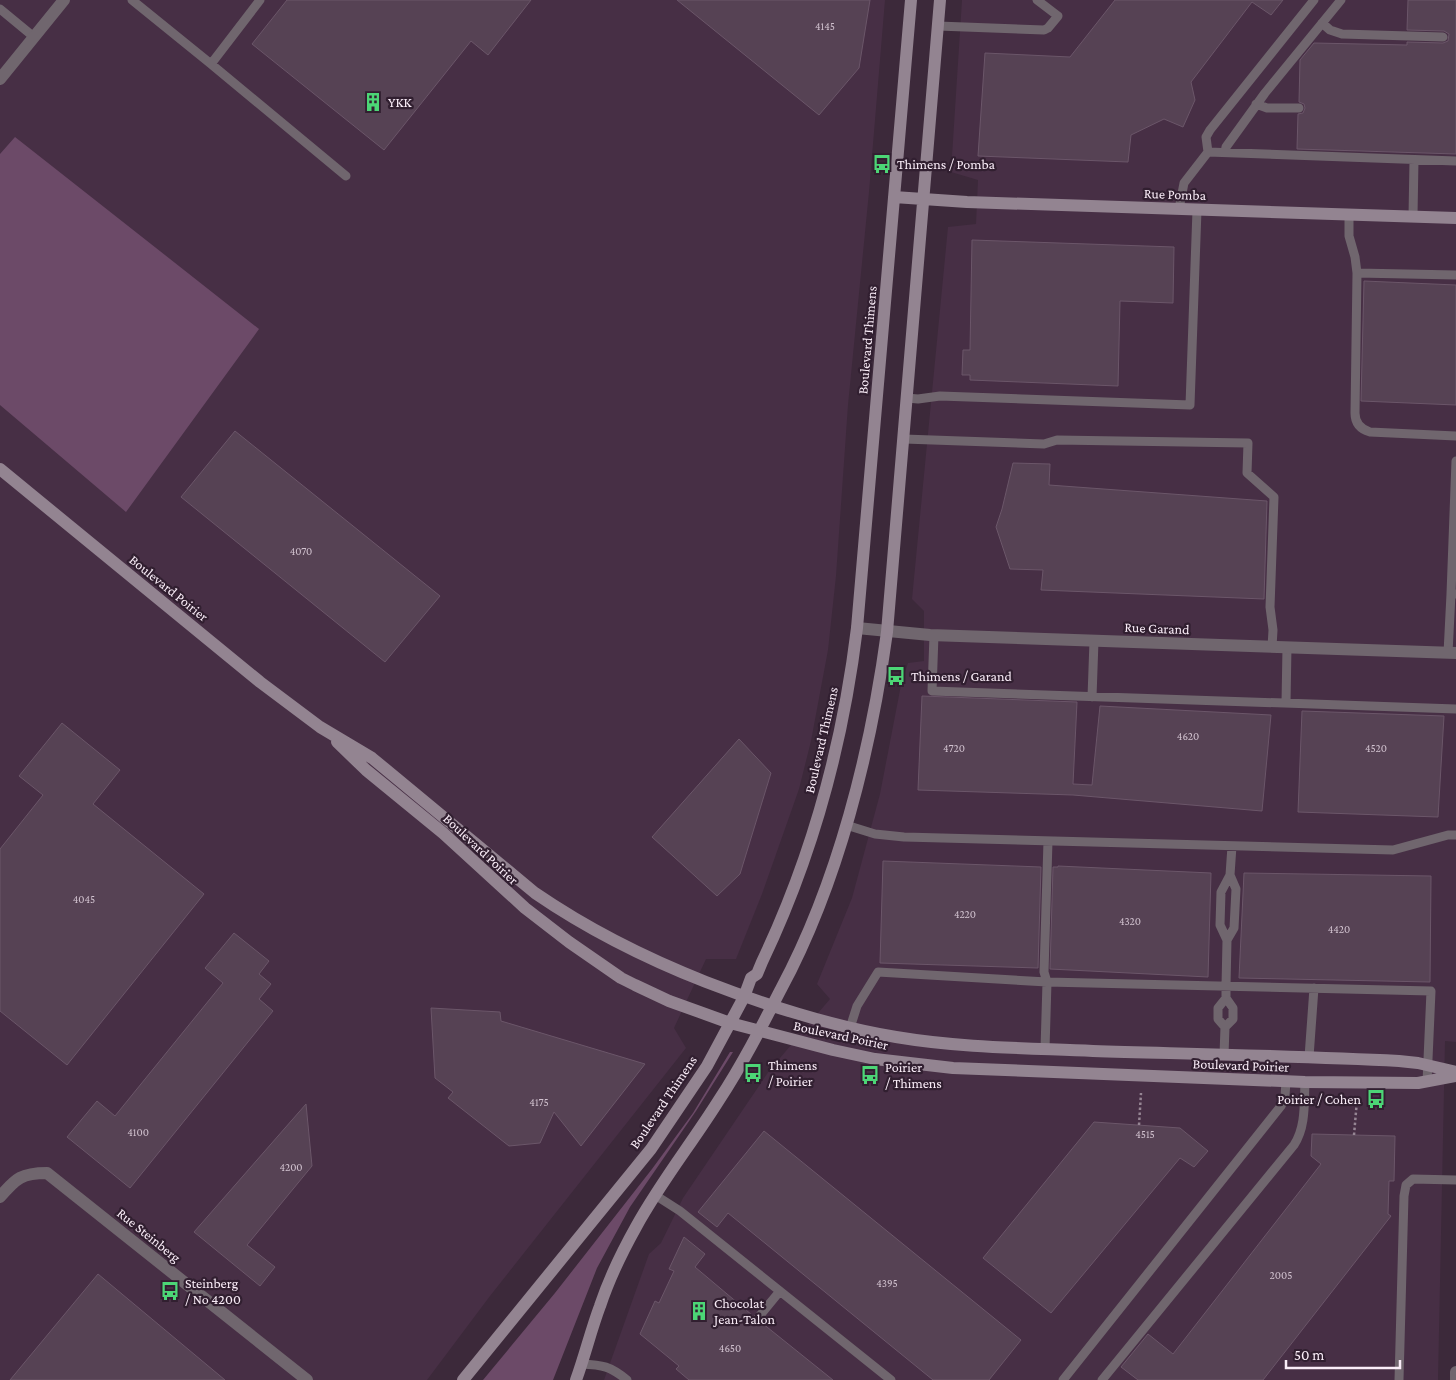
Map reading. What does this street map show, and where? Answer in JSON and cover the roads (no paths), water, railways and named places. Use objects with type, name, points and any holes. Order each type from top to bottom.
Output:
[{"type":"street","points":[[0,79],[64,0]]},
{"type":"street","name":"Boulevard Thimens","points":[[463,1380],[651,1149],[702,1073],[744,997],[751,978],[757,974],[783,916],[811,839],[840,734],[851,676],[857,628],[911,0]]},
{"type":"street","points":[[576,1380],[600,1305],[615,1268],[655,1195],[720,1099],[788,976],[810,926],[846,825],[871,725],[887,632],[940,0]]},
{"type":"street","name":"Rue Pomba","points":[[894,198],[1179,210],[1456,218]]},
{"type":"street","name":"Boulevard Poirier","points":[[0,469],[245,670],[320,727],[366,770],[436,826],[525,908],[569,942],[621,978],[669,1001],[730,1023],[860,1056],[953,1068],[1306,1082],[1427,1082],[1456,1076]]},
{"type":"street","name":"Rue Garand","points":[[857,628],[934,635],[1452,653]]},
{"type":"street","name":"Boulevard Poirier","points":[[320,727],[372,758],[501,866],[560,910],[635,952],[744,997],[804,1017],[895,1037],[952,1044],[1399,1061],[1428,1065],[1456,1072]]},
{"type":"street","name":"Rue Steinberg","points":[[0,1197],[13,1181],[31,1173],[47,1173],[308,1380]]},
{"type":"street","points":[[1456,1372],[1456,1380]]},
{"type":"lane","points":[[132,0],[346,176]]},
{"type":"lane","points":[[211,64],[260,0]]},
{"type":"lane","points":[[938,26],[1044,30],[1058,16],[1037,0]]},
{"type":"lane","points":[[1179,210],[1184,183],[1208,152],[1206,137],[1210,130],[1314,0]]},
{"type":"lane","points":[[1225,153],[1226,147],[1256,104],[1341,0]]},
{"type":"lane","points":[[0,9],[34,37]]},
{"type":"lane","points":[[1322,23],[1330,30],[1342,34],[1443,37]]},
{"type":"lane","points":[[1256,104],[1267,108],[1298,108]]},
{"type":"lane","points":[[1208,152],[1456,161]]},
{"type":"lane","points":[[1413,216],[1414,160]]},
{"type":"lane","points":[[907,398],[918,399],[940,396],[1190,405],[1197,210]]},
{"type":"lane","points":[[1350,215],[1349,236],[1357,273],[1355,413],[1358,424],[1370,432],[1456,436]]},
{"type":"lane","points":[[1357,273],[1456,275]]},
{"type":"lane","points":[[904,439],[1044,444],[1057,440],[1248,443],[1247,472],[1274,497],[1270,607],[1273,630],[1272,647]]},
{"type":"lane","points":[[1452,653],[1456,461]]},
{"type":"lane","points":[[934,635],[932,691],[1456,709]]},
{"type":"lane","points":[[1092,696],[1094,641]]},
{"type":"lane","points":[[1286,704],[1287,647]]},
{"type":"lane","points":[[846,825],[875,834],[904,837],[1393,850],[1448,835],[1456,835]]},
{"type":"lane","points":[[1045,1049],[1046,982],[1044,972],[1048,841]]},
{"type":"lane","points":[[1224,1027],[1233,1019],[1233,1008],[1226,998],[1227,940],[1220,925],[1221,892],[1230,875],[1232,846]]},
{"type":"lane","points":[[1227,940],[1234,928],[1236,889],[1230,875]]},
{"type":"lane","points":[[850,1028],[858,1006],[878,972],[1046,982],[1431,991],[1427,1082]]},
{"type":"lane","points":[[1309,1057],[1314,988]]},
{"type":"lane","points":[[1224,1055],[1224,1027],[1218,1019],[1218,1008],[1226,998]]},
{"type":"lane","points":[[1063,1380],[1281,1106],[1285,1096],[1286,1081]]},
{"type":"lane","points":[[1102,1380],[1294,1145],[1298,1139],[1303,1120],[1306,1082]]},
{"type":"lane","points":[[1398,1380],[1404,1196],[1406,1185],[1413,1179],[1456,1180]]},
{"type":"lane","points":[[655,1195],[680,1211],[891,1380]]},
{"type":"lane","points":[[757,1318],[780,1292]]},
{"type":"lane","points":[[581,1364],[598,1365],[613,1369],[627,1380]]},
{"type":"place","name":"YKK","points":[[373,102]]},
{"type":"place","name":"Thimens / Pomba","points":[[882,164]]},
{"type":"place","name":"Thimens / Garand","points":[[896,676]]},
{"type":"place","name":"Thimens / Poirier","points":[[753,1073]]},
{"type":"place","name":"Poirier / Thimens","points":[[870,1075]]},
{"type":"place","name":"Poirier / Cohen","points":[[1376,1099]]},
{"type":"place","name":"Steinberg / No 4200","points":[[170,1291]]},
{"type":"place","name":"Chocolat Jean-Talon","points":[[699,1311]]}]
